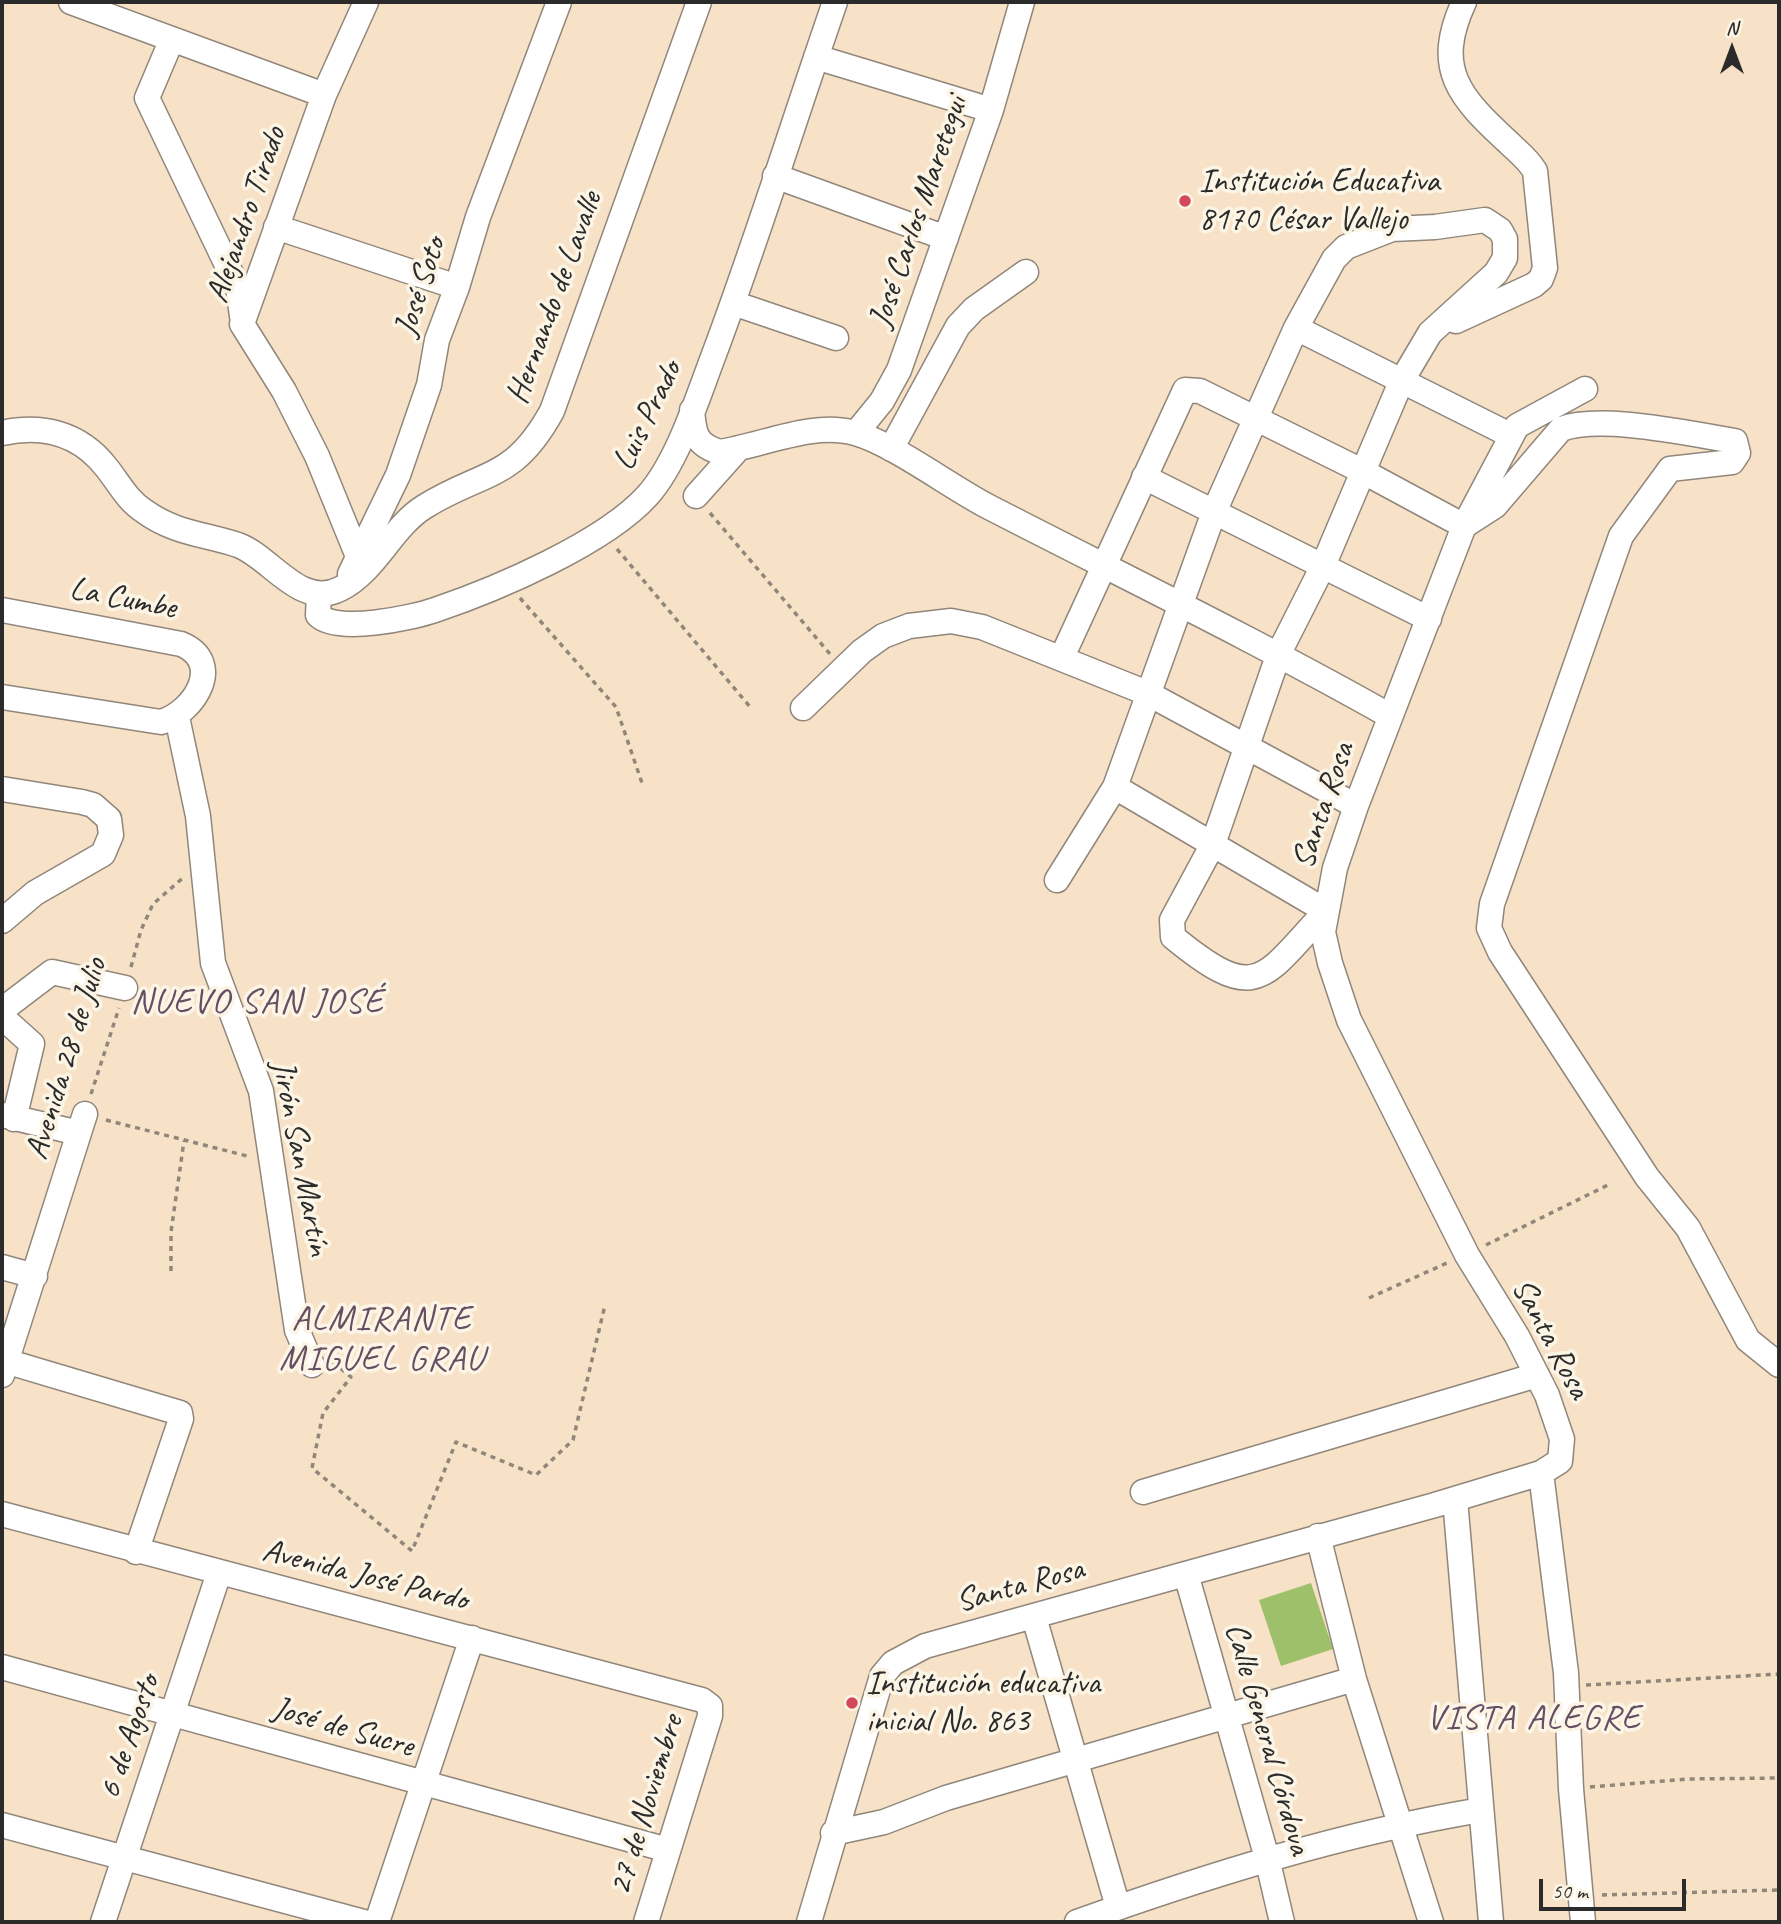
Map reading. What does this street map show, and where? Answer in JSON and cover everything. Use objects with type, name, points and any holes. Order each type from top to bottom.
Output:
[{"type":"street","points":[[71,2],[324,95]]},
{"type":"street","name":"Alejandro Tirado","points":[[359,559],[317,456],[284,391],[242,324],[324,95],[366,2]]},
{"type":"street","name":"José Soto","points":[[330,592],[359,559],[398,475],[429,385],[437,340],[493,174],[559,2]]},
{"type":"street","name":"Luis Prado","points":[[330,592],[320,618],[373,624],[417,616],[506,581],[602,532],[647,496],[664,474],[733,303],[835,2]]},
{"type":"street","name":"José Carlos Maretegui","points":[[856,433],[882,401],[899,370],[991,110],[1023,2]]},
{"type":"street","points":[[1430,333],[1534,285],[1541,279],[1545,268],[1535,170],[1527,158],[1509,144],[1456,85],[1450,65],[1450,44],[1464,2]]},
{"type":"street","name":"Hernando de Lavalle","points":[[330,592],[371,564],[422,509],[499,472],[518,458],[540,433],[552,411],[694,4]]},
{"type":"street","points":[[172,39],[147,98],[238,288],[242,324]]},
{"type":"street","points":[[816,57],[991,110]]},
{"type":"street","points":[[775,176],[946,238]]},
{"type":"street","points":[[1057,880],[1115,787],[1214,512],[1257,421],[1296,328],[1334,259],[1346,247],[1392,229],[1435,227],[1485,220],[1500,230],[1505,239],[1505,258],[1496,273],[1430,333],[1401,382],[1323,566],[1279,653],[1213,844],[1172,920],[1173,937],[1219,970],[1246,981],[1258,978],[1274,967],[1326,911],[1213,844],[1115,787]]},
{"type":"street","points":[[276,227],[457,287]]},
{"type":"street","points":[[891,450],[958,326],[974,309],[1026,272]]},
{"type":"street","points":[[733,303],[836,338]]},
{"type":"street","points":[[1296,328],[1510,435]]},
{"type":"street","name":"Santa Rosa","points":[[809,1922],[833,1833],[882,1676],[893,1663],[925,1646],[1455,1499],[1541,1473],[1560,1461],[1562,1439],[1537,1375],[1467,1255],[1349,1020],[1326,949],[1326,911],[1335,869],[1356,806],[1464,526],[1510,435],[1521,423],[1585,389]]},
{"type":"street","points":[[1062,657],[1185,390],[1200,391],[1362,471],[1464,526],[1495,506],[1561,429],[1576,423],[1661,429],[1735,441],[1738,453],[1732,462],[1670,469],[1624,529],[1492,904],[1489,928],[1500,952],[1647,1177],[1688,1228],[1748,1340],[1779,1365]]},
{"type":"street","points":[[692,409],[694,436],[705,447],[719,452],[817,431],[834,429],[856,433],[891,450],[952,488],[1180,606],[1279,653],[1390,716]]},
{"type":"street","points":[[2,433],[27,430],[72,436],[95,454],[130,499],[143,511],[173,529],[239,545],[292,583],[330,592]]},
{"type":"street","points":[[696,496],[738,449]]},
{"type":"street","points":[[1144,477],[1429,619]]},
{"type":"street","name":"La Cumbe","points":[[2,610],[181,644],[193,649],[201,657],[202,678],[194,701],[177,718]]},
{"type":"street","points":[[803,708],[843,669],[883,636],[909,625],[951,621],[982,627],[1147,693],[1356,806]]},
{"type":"street","points":[[2,697],[139,721],[161,722],[177,718]]},
{"type":"street","name":"Jirón San Martín","points":[[177,718],[198,816],[213,963],[261,1091],[298,1330],[318,1359]]},
{"type":"street","points":[[2,789],[93,806],[104,812],[111,826],[111,835],[103,853],[35,893],[2,921]]},
{"type":"street","points":[[2,1010],[52,972],[125,988]]},
{"type":"street","points":[[2,1017],[32,1044],[8,1117],[82,1123]]},
{"type":"street","name":"Avenida 28 de Julio","points":[[3,1366],[82,1123]]},
{"type":"street","points":[[2,1267],[34,1276]]},
{"type":"street","points":[[3,1366],[180,1413],[181,1419],[136,1552]]},
{"type":"street","points":[[1143,1492],[1537,1375]]},
{"type":"street","points":[[1541,1473],[1566,1687],[1571,1788],[1583,1922]]},
{"type":"street","points":[[1455,1499],[1491,1922]]},
{"type":"street","name":"Avenida José Pardo","points":[[2,1514],[136,1552],[702,1700],[710,1706]]},
{"type":"street","points":[[1318,1536],[1354,1679],[1431,1922]]},
{"type":"street","name":"6 de Agosto","points":[[103,1922],[219,1573]]},
{"type":"street","name":"Calle General Córdova","points":[[1185,1574],[1267,1858],[1282,1922]]},
{"type":"street","points":[[1034,1617],[1118,1908]]},
{"type":"street","points":[[377,1922],[472,1638]]},
{"type":"street","name":"José de Sucre","points":[[2,1667],[423,1785],[668,1850]]},
{"type":"street","points":[[833,1833],[884,1822],[946,1798],[1226,1714],[1354,1679]]},
{"type":"street","name":"27 de Noviembre","points":[[646,1922],[710,1716],[710,1706]]},
{"type":"street","points":[[1077,1922],[1267,1858],[1399,1823],[1481,1810]]},
{"type":"street","points":[[2,1825],[364,1922]]},
{"type":"path","points":[[696,496],[843,669]]},
{"type":"path","points":[[602,532],[751,708]]},
{"type":"path","points":[[506,581],[616,707],[642,783]]},
{"type":"path","name":"Avenida 28 de Julio","points":[[82,1123],[141,930],[153,904],[202,862]]},
{"type":"path","points":[[82,1123],[184,1141],[270,1162]]},
{"type":"path","points":[[171,1271],[171,1232],[184,1141]]},
{"type":"path","points":[[1369,1298],[1467,1255],[1610,1184]]},
{"type":"path","points":[[318,1359],[351,1377],[323,1413],[312,1468],[412,1551],[456,1442],[536,1475],[573,1440],[605,1305]]},
{"type":"path","points":[[1566,1687],[1779,1674]]},
{"type":"path","points":[[1571,1788],[1688,1779],[1779,1778]]},
{"type":"path","points":[[1582,1895],[1779,1890]]},
{"type":"green space","points":[[1311,1583],[1333,1649],[1281,1666],[1259,1600]]},
{"type":"place","name":"Institución Educativa 8170 César Vallejo","points":[[1185,201]]},
{"type":"place","name":"Institución educativa inicial No. 863","points":[[852,1703]]},
{"type":"district","name":"NUEVO SAN JOSÉ","points":[[258,1003]]},
{"type":"district","name":"ALMIRANTE MIGUEL GRAU","points":[[382,1340]]},
{"type":"district","name":"VISTA ALEGRE","points":[[1534,1719]]}]
